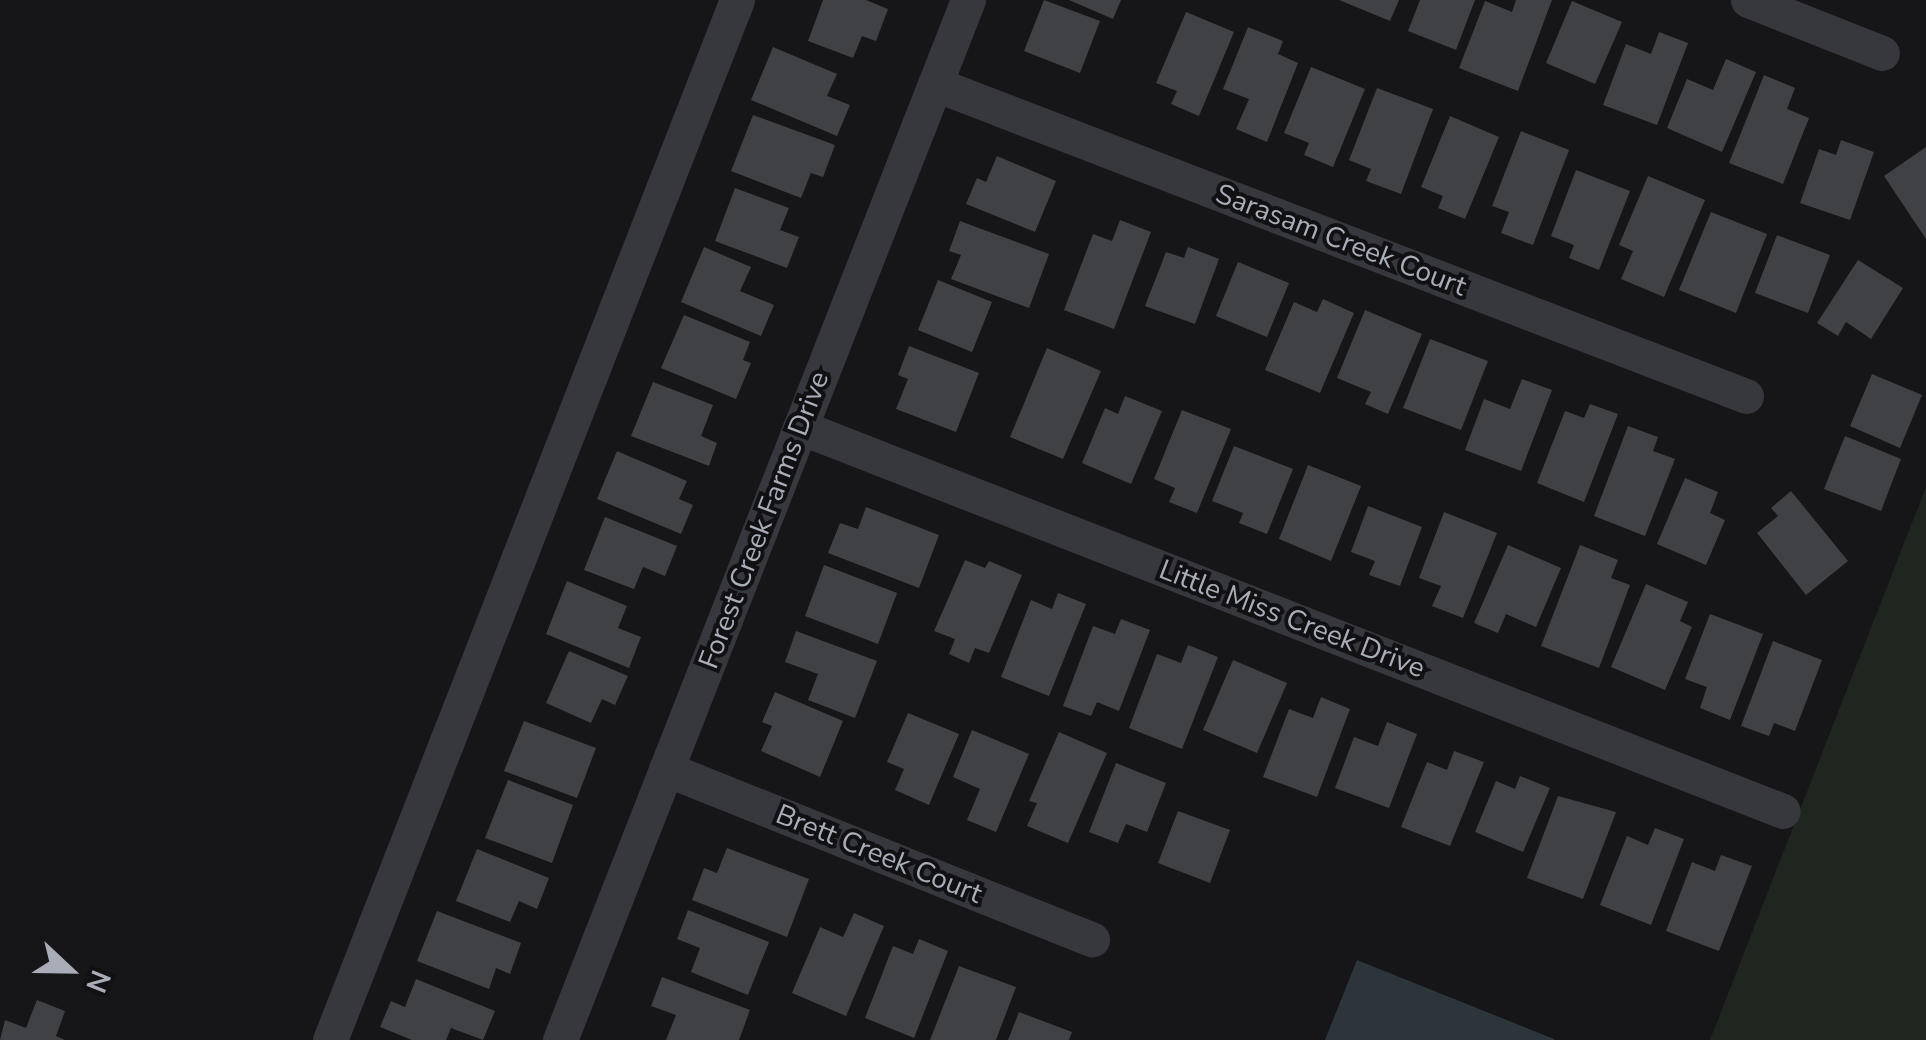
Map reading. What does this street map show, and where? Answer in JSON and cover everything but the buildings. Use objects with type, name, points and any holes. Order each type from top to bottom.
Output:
[{"type":"street","points":[[330,1040],[736,0]]},
{"type":"street","name":"Forest Creek Farms Drive","points":[[560,1040],[968,0]]},
{"type":"street","points":[[1748,0],[1882,52]]},
{"type":"street","name":"Sarasam Creek Court","points":[[935,84],[1746,396]]},
{"type":"street","name":"Little Miss Creek Drive","points":[[800,428],[1783,811]]},
{"type":"street","name":"Brett Creek Court","points":[[666,769],[1092,939]]},
{"type":"shaded area","points":[[1926,487],[1926,1040],[1710,1040]]},
{"type":"shaded area","points":[[1357,960],[1554,1039],[1554,1040],[1325,1040]]}]
